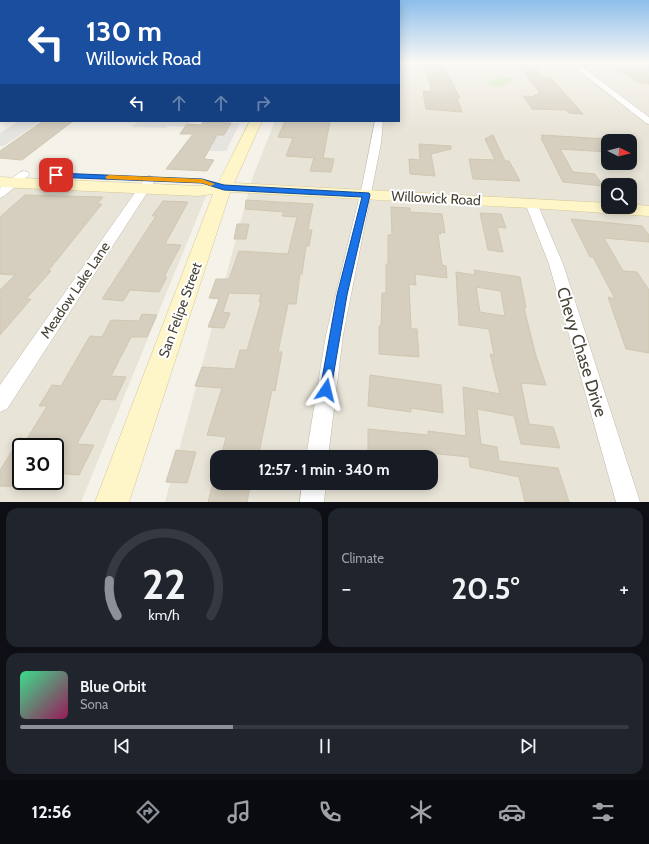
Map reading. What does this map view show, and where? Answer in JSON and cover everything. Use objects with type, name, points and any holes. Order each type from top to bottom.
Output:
[{"type":"main road","name":"San Felipe Street","points":[[112,502],[224,187],[256,122]]},
{"type":"main road","name":"Willowick Road","points":[[0,172],[13,179],[147,184],[199,191],[224,187],[531,203],[649,211]]},
{"type":"street","points":[[602,85],[649,121]]},
{"type":"street","points":[[318,450],[326,390],[342,295],[366,195],[379,122]]},
{"type":"street","points":[[0,194],[13,179]]},
{"type":"street","name":"Meadow Lake Lane","points":[[0,402],[147,184]]},
{"type":"street","name":"Chevy Chase Drive","points":[[531,203],[556,264],[628,502]]},
{"type":"street","points":[[312,502],[313,490]]},
{"type":"shaded area","points":[[400,85],[649,85],[649,502],[165,502],[253,176],[275,122],[400,122]]},
{"type":"shaded area","points":[[17,122],[40,122],[4,146],[0,146],[0,133]]},
{"type":"shaded area","points":[[137,122],[189,122],[185,127],[132,127]]},
{"type":"shaded area","points":[[231,123],[240,123],[226,151],[208,151],[217,135],[224,135]]},
{"type":"shaded area","points":[[0,186],[206,196],[81,502],[0,502]]},
{"type":"building","points":[[430,85],[454,85],[460,98],[457,98],[462,112],[426,109],[423,91],[432,92]]},
{"type":"building","points":[[535,85],[558,85],[583,114],[569,113],[566,110],[532,109],[523,96],[535,97],[534,95],[539,96],[537,93],[541,94]]},
{"type":"building","points":[[42,122],[72,122],[22,160],[0,158],[0,151]]},
{"type":"building","points":[[203,122],[231,123],[224,135],[217,135],[204,159],[214,160],[207,171],[166,169],[193,134],[180,134],[187,124],[201,125]]},
{"type":"building","points":[[285,122],[330,122],[323,158],[334,159],[331,172],[310,171],[314,158],[286,156],[293,138],[278,137]]},
{"type":"building","points":[[493,135],[505,161],[509,161],[520,181],[473,179],[469,159],[495,160],[485,139]]},
{"type":"building","points":[[541,135],[601,139],[601,152],[560,149],[573,172],[595,174],[601,183],[601,186],[563,182],[541,138],[543,138]]},
{"type":"building","points":[[419,144],[451,146],[451,149],[431,154],[435,176],[410,174],[409,159],[420,160]]},
{"type":"building","points":[[25,195],[103,197],[97,204],[102,204],[48,271],[51,271],[26,299],[31,299],[0,335],[0,290],[15,275],[0,274],[0,217]]},
{"type":"building","points":[[246,200],[313,204],[308,230],[312,230],[309,246],[306,246],[296,304],[288,304],[278,352],[282,352],[275,391],[272,390],[259,450],[223,450],[226,437],[207,435],[222,388],[195,386],[202,367],[235,369],[240,350],[247,350],[261,302],[259,302],[261,294],[229,293],[223,312],[230,313],[224,328],[208,327],[219,299],[209,298],[216,279],[229,279],[239,251],[288,254],[297,217],[282,216],[284,212],[245,209]]},
{"type":"building","points":[[163,201],[188,202],[165,244],[181,245],[164,277],[167,277],[159,292],[130,290],[123,301],[102,299],[156,216],[152,216]]},
{"type":"building","points":[[391,207],[410,208],[410,212],[442,214],[445,233],[441,232],[441,234],[438,234],[442,265],[446,266],[447,278],[415,274],[416,285],[409,284],[411,329],[417,329],[419,357],[379,354],[379,326],[381,326],[382,293],[386,293],[388,235],[392,235]]},
{"type":"building","points":[[480,213],[501,214],[506,228],[497,227],[503,252],[488,250]]},
{"type":"building","points":[[571,219],[642,226],[649,235],[649,242],[604,238],[623,271],[637,272],[649,290],[649,353],[626,349],[608,297],[615,299],[593,257],[590,257]]},
{"type":"building","points":[[237,224],[249,224],[246,239],[234,239]]},
{"type":"building","points":[[474,270],[520,277],[526,308],[524,308],[536,356],[546,385],[521,383],[529,424],[553,427],[560,448],[521,444],[514,416],[477,409],[481,444],[497,447],[499,461],[558,468],[569,502],[525,502],[519,477],[470,467],[469,457],[438,454],[438,450],[368,450],[368,429],[428,435],[428,431],[466,436],[463,387],[500,394],[490,354],[494,355],[489,329],[459,325],[456,272],[475,275]],"holes":[[[476,287],[501,291],[505,316],[480,312]]]},
{"type":"building","points":[[142,314],[157,315],[147,337],[131,337],[111,376],[126,377],[115,400],[101,399],[77,444],[94,445],[79,475],[64,474],[64,438],[27,438],[47,406],[39,406],[52,385],[61,386],[90,336],[102,337],[111,320],[139,321]]},
{"type":"building","points":[[370,375],[441,385],[443,413],[411,408],[411,412],[368,406]]},
{"type":"building","points":[[176,450],[196,452],[187,483],[166,482]]},
{"type":"building","points":[[12,451],[12,487],[0,486],[0,470]]},
{"type":"building","points":[[211,490],[250,490],[247,502],[208,502]]},
{"type":"slow traffic","points":[[109,177],[202,181],[211,184]]},
{"type":"route","points":[[56,175],[202,181],[224,187],[366,195],[342,295],[326,390]]}]
